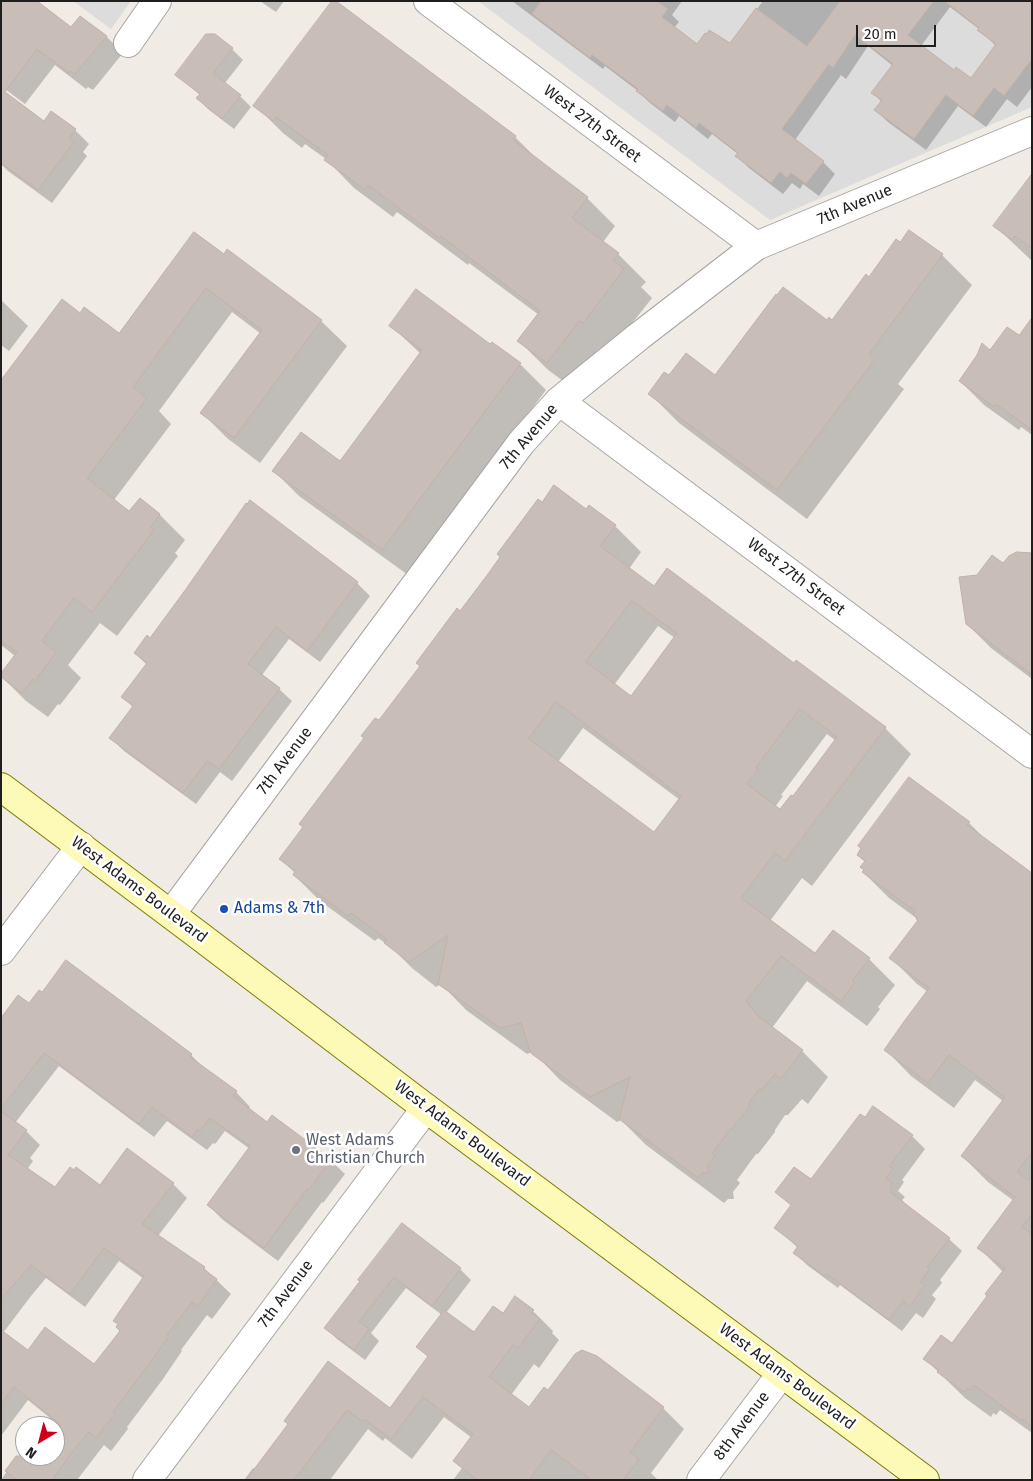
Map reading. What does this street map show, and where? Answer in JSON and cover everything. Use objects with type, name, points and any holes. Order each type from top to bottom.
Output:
[{"type":"main road","name":"West Adams Boulevard","points":[[1,787],[426,1108],[925,1480]]},
{"type":"street","points":[[128,42],[157,1]]},
{"type":"street","name":"West 27th Street","points":[[428,1],[756,246]]},
{"type":"street","name":"7th Avenue","points":[[171,914],[521,443],[559,401],[756,246],[1032,132]]},
{"type":"street","name":"West 27th Street","points":[[559,401],[1032,754]]},
{"type":"street","points":[[1,951],[81,846]]},
{"type":"street","name":"7th Avenue","points":[[147,1480],[426,1108]]},
{"type":"street","name":"8th Avenue","points":[[701,1480],[782,1373]]},
{"type":"shaded area","points":[[73,1],[131,1],[111,29]]},
{"type":"shaded area","points":[[478,1],[1032,1],[1032,107],[770,220]]},
{"type":"building","points":[[1,1],[37,1],[71,27],[80,16],[107,36],[75,74],[70,71],[69,73],[37,49],[5,92],[44,121],[51,111],[76,129],[69,138],[74,142],[38,190],[1,163]]},
{"type":"building","points":[[332,1],[336,1],[516,136],[513,140],[588,197],[572,218],[619,253],[613,260],[624,269],[583,323],[579,321],[547,363],[517,341],[540,311],[441,236],[439,238],[368,185],[365,190],[324,160],[328,155],[276,117],[273,121],[253,106]]},
{"type":"building","points":[[541,1],[657,1],[668,9],[662,17],[697,44],[709,30],[730,43],[756,8],[807,46],[840,1],[934,1],[908,35],[954,70],[956,67],[971,78],[996,44],[944,1],[1032,1],[1032,59],[1004,96],[994,88],[973,116],[946,95],[914,139],[874,110],[882,100],[871,93],[893,64],[855,35],[833,68],[829,64],[782,129],[824,161],[806,184],[791,173],[787,178],[780,172],[771,183],[735,156],[738,153],[699,123],[696,128],[667,105],[663,111],[636,91],[638,89],[592,55],[590,58],[532,14]]},
{"type":"building","points":[[206,34],[215,34],[233,48],[213,73],[241,95],[222,119],[196,98],[200,94],[175,75]]},
{"type":"building","points":[[1032,174],[1032,249],[1015,236],[1012,240],[993,226]]},
{"type":"building","points":[[909,230],[943,254],[869,354],[875,359],[777,490],[648,394],[664,372],[669,375],[686,353],[715,375],[783,287],[827,320],[829,317],[832,320],[866,274],[869,277],[896,239],[900,242]]},
{"type":"building","points":[[194,232],[224,254],[227,249],[322,320],[234,438],[200,413],[262,330],[206,288],[133,387],[147,398],[87,478],[129,511],[140,498],[160,514],[151,527],[154,530],[92,612],[74,598],[42,641],[56,652],[35,681],[33,679],[22,693],[1,677],[1,673],[17,652],[1,641],[1,380],[62,299],[80,313],[84,307],[119,333]]},
{"type":"building","points":[[416,289],[490,344],[492,342],[521,363],[382,550],[272,471],[301,432],[340,461],[422,350],[389,326]]},
{"type":"building","points":[[1032,318],[1032,430],[996,404],[994,407],[959,381],[977,355],[982,343],[990,350],[1007,327],[1019,335]]},
{"type":"building","points":[[554,485],[586,509],[589,505],[616,525],[600,546],[654,586],[667,568],[794,663],[796,660],[886,727],[785,861],[775,853],[741,898],[815,953],[833,930],[870,958],[852,981],[855,982],[841,1001],[781,956],[746,1001],[758,1016],[803,1050],[781,1079],[775,1074],[762,1089],[759,1089],[749,1103],[750,1106],[712,1154],[715,1156],[708,1165],[708,1173],[702,1173],[698,1178],[619,1119],[630,1077],[590,1097],[532,1054],[521,1023],[500,1028],[438,984],[448,935],[409,962],[384,943],[387,939],[351,913],[348,916],[293,875],[295,871],[279,859],[303,827],[299,824],[364,738],[361,736],[375,718],[379,720],[420,666],[416,663],[457,608],[460,611],[488,574],[500,557],[497,554],[538,499],[542,502]],"holes":[[[632,601],[677,633],[631,696],[586,662]],[[556,702],[681,796],[654,832],[529,739]],[[800,709],[837,737],[793,796],[791,795],[780,809],[747,784],[758,769],[756,768]]]},
{"type":"building","points":[[250,500],[358,582],[307,651],[276,627],[248,664],[280,688],[219,769],[207,761],[183,793],[109,738],[133,706],[121,697],[147,663],[134,653],[147,635],[150,638]]},
{"type":"building","points":[[1017,552],[1032,553],[1032,675],[966,624],[959,577],[977,575],[992,555],[1003,563],[1009,556]]},
{"type":"building","points":[[909,777],[970,822],[967,825],[1032,873],[1032,1152],[1017,1172],[1028,1180],[1032,1174],[1032,1214],[1022,1227],[1032,1234],[1032,1427],[974,1385],[970,1390],[967,1388],[964,1392],[923,1359],[941,1335],[952,1343],[1005,1268],[977,1248],[1015,1197],[961,1156],[1005,1097],[949,1055],[928,1083],[884,1050],[929,988],[889,958],[918,920],[913,915],[915,911],[862,872],[864,870],[860,867],[865,861],[857,855],[861,848],[858,846]]},
{"type":"building","points":[[66,960],[192,1054],[190,1057],[237,1091],[233,1096],[267,1122],[272,1115],[331,1159],[264,1248],[207,1205],[250,1146],[210,1118],[200,1131],[198,1129],[192,1137],[152,1107],[139,1124],[44,1053],[1,1109],[1,1018],[18,995],[29,1003],[39,990],[42,992]]},
{"type":"building","points":[[873,1106],[913,1135],[889,1166],[893,1169],[886,1178],[893,1184],[890,1187],[892,1189],[890,1192],[950,1238],[927,1267],[930,1269],[920,1282],[925,1285],[910,1306],[903,1301],[889,1320],[827,1274],[825,1276],[793,1253],[798,1246],[774,1228],[791,1205],[775,1192],[794,1167],[811,1179],[860,1114],[865,1117]]},
{"type":"building","points":[[1,1111],[27,1130],[8,1155],[55,1187],[70,1167],[74,1170],[76,1167],[100,1185],[127,1148],[174,1183],[142,1224],[205,1267],[203,1269],[217,1279],[198,1306],[192,1302],[113,1412],[115,1414],[96,1438],[89,1432],[65,1462],[65,1416],[50,1416],[14,1387],[1,1404],[1,1330],[28,1350],[45,1327],[94,1364],[120,1331],[116,1327],[118,1324],[113,1321],[144,1276],[104,1248],[70,1294],[31,1265],[1,1299]]},
{"type":"building","points":[[402,1223],[461,1268],[432,1306],[394,1277],[359,1322],[369,1329],[354,1350],[324,1328]]},
{"type":"building","points":[[515,1296],[534,1310],[531,1313],[540,1319],[518,1348],[513,1345],[489,1377],[529,1407],[544,1387],[548,1390],[575,1354],[582,1350],[597,1356],[664,1407],[630,1452],[639,1459],[623,1480],[591,1480],[551,1450],[529,1480],[478,1480],[453,1461],[473,1434],[423,1397],[391,1439],[364,1419],[362,1421],[347,1410],[294,1480],[246,1480],[288,1424],[284,1421],[328,1361],[390,1408],[428,1356],[416,1347],[444,1310],[474,1332],[493,1306],[503,1313]]},
{"type":"building","points":[[15,1457],[15,1466],[62,1466],[52,1480],[17,1480],[5,1471]]},
{"type":"place","name":"Adams & 7th","points":[[224,909]]},
{"type":"place","name":"West Adams Christian Church","points":[[296,1150]]}]
